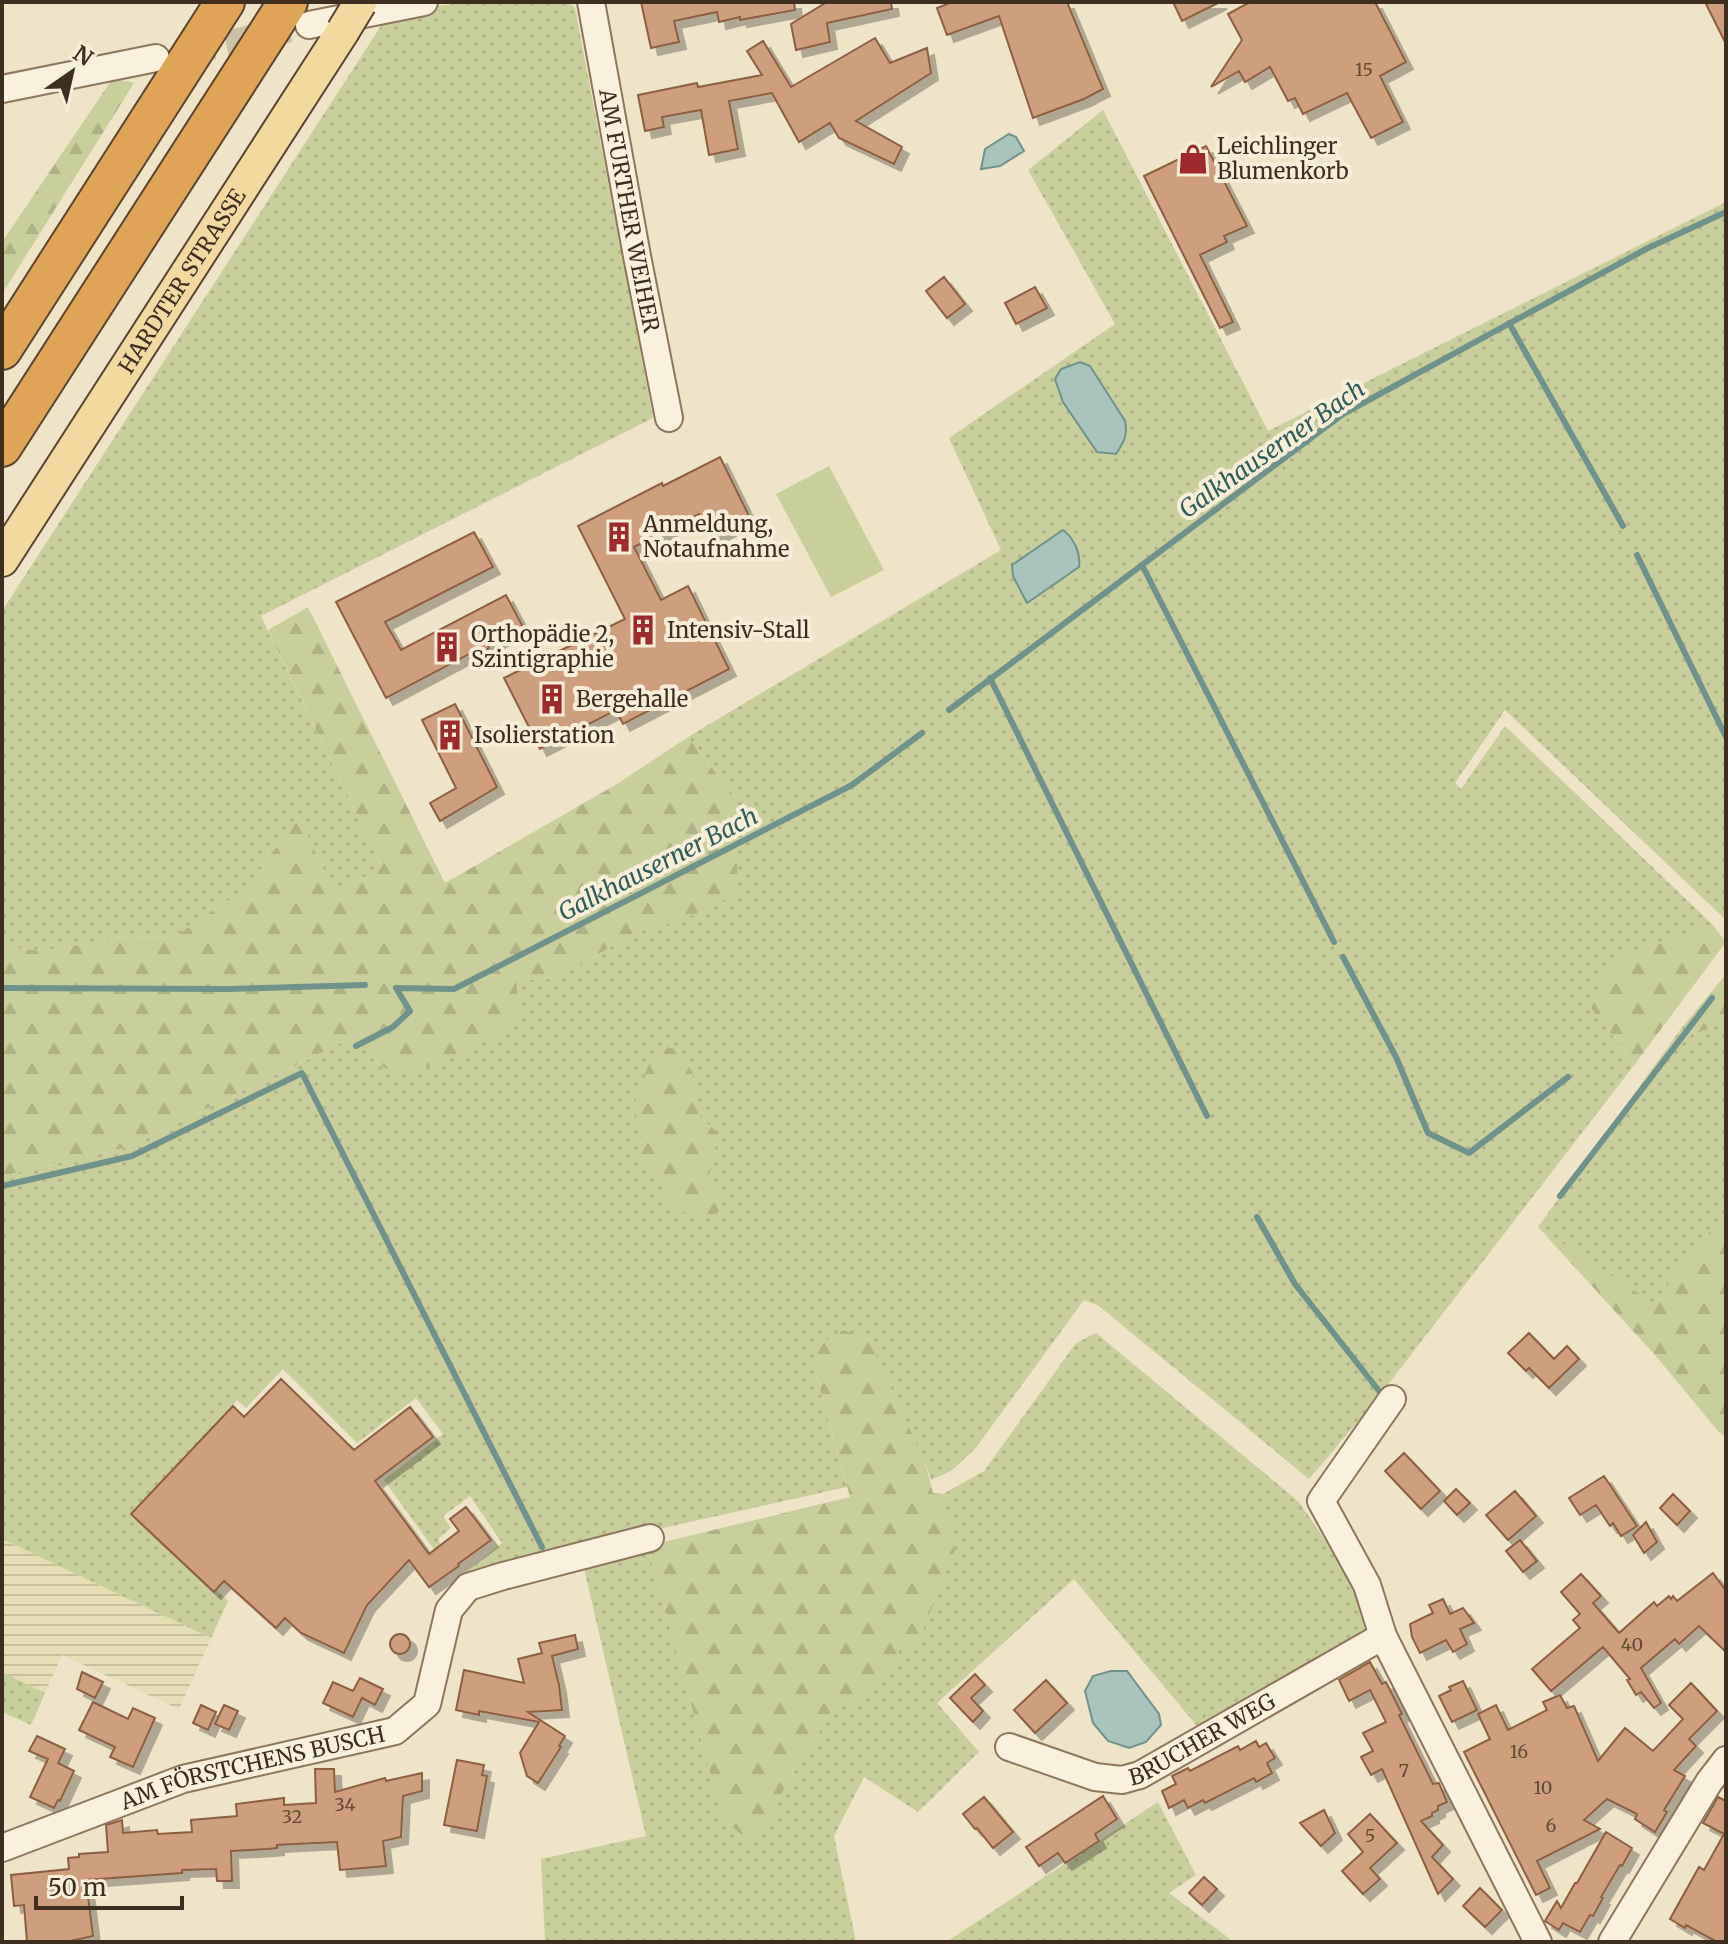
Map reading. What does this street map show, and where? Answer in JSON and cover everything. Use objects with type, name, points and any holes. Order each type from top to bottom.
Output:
[{"type":"highway","points":[[2,350],[225,2]]},
{"type":"highway","points":[[2,447],[298,14]]},
{"type":"main road","name":"HARDTER STRASSE","points":[[2,560],[361,3]]},
{"type":"street","points":[[298,14],[424,2]]},
{"type":"street","name":"AM FURTHER WEIHER","points":[[591,2],[669,418]]},
{"type":"street","points":[[2,89],[156,58]]},
{"type":"street","points":[[1392,1399],[1321,1501],[1367,1585],[1383,1636],[1538,1942]]},
{"type":"street","name":"AM FÖRSTCHENS BUSCH","points":[[2,1848],[183,1779],[395,1731],[427,1704],[449,1610],[468,1587],[650,1538]]},
{"type":"street","name":"BRUCHER WEG","points":[[1009,1747],[1095,1777],[1122,1780],[1140,1775],[1383,1636]]},
{"type":"street","points":[[1612,1942],[1709,1782],[1726,1760]]},
{"type":"shaded area","points":[[2,1539],[211,1638],[179,1709],[62,1655],[45,1693],[2,1672]]},
{"type":"green space","points":[[469,2],[568,2],[575,8],[653,418],[261,616],[382,867],[335,894],[299,818],[287,837],[269,855],[251,886],[174,938],[121,937],[44,951],[2,947],[2,611],[390,12]]},
{"type":"green space","points":[[113,78],[134,83],[2,294],[2,242]]},
{"type":"green space","points":[[1103,110],[1268,431],[1726,202],[1726,920],[1505,710],[1455,783],[1461,789],[1505,726],[1712,924],[1607,961],[1591,1008],[1635,1064],[1373,1404],[1309,1479],[1099,1306],[1084,1300],[975,1449],[951,1471],[931,1480],[925,1462],[816,1374],[847,1487],[538,1556],[467,1579],[463,1574],[502,1543],[470,1496],[443,1516],[451,1528],[438,1539],[442,1548],[436,1552],[384,1480],[443,1434],[416,1398],[357,1443],[283,1369],[246,1408],[237,1400],[134,1514],[228,1601],[211,1638],[2,1539],[2,1176],[128,1147],[355,1036],[378,1065],[519,1008],[515,981],[558,978],[634,933],[682,920],[738,801],[688,737],[1001,550],[949,438],[1115,324],[1028,170]]},
{"type":"green space","points":[[829,466],[884,570],[831,597],[776,494]]},
{"type":"green space","points":[[308,607],[445,883],[617,784],[688,737],[738,801],[737,894],[682,920],[634,933],[558,978],[516,981],[519,1008],[514,1026],[454,1058],[401,1075],[378,1065],[355,1036],[128,1147],[2,1176],[2,947],[44,951],[121,937],[174,938],[251,886],[269,855],[287,837],[299,817],[335,894],[382,867],[268,630]]},
{"type":"green space","points":[[1712,924],[1726,942],[1635,1064],[1591,1008],[1607,960]]},
{"type":"green space","points":[[1726,974],[1726,1027],[1713,1027],[1695,1034],[1683,1026]]},
{"type":"green space","points":[[1683,1026],[1695,1034],[1713,1027],[1726,1027],[1726,1211],[1653,1304],[1538,1227]]},
{"type":"green space","points":[[663,1046],[678,1050],[693,1073],[691,1088],[698,1101],[701,1118],[719,1134],[714,1145],[717,1152],[708,1177],[719,1193],[719,1211],[715,1214],[689,1216],[668,1201],[660,1181],[634,1160],[645,1132],[633,1109],[645,1082],[645,1073]]},
{"type":"green space","points":[[1726,1211],[1726,1438],[1538,1227],[1653,1303]]},
{"type":"green space","points":[[843,1330],[869,1340],[925,1462],[933,1493],[943,1494],[955,1550],[919,1639],[900,1650],[872,1694],[832,1711],[786,1785],[769,1820],[748,1840],[723,1819],[647,1546],[850,1497],[816,1374],[818,1346]]},
{"type":"green space","points":[[1096,1333],[1299,1502],[1354,1582],[1368,1630],[1198,1727],[1074,1579],[937,1703],[979,1752],[918,1812],[864,1777],[834,1836],[856,1942],[545,1942],[541,1859],[646,1836],[583,1564],[647,1546],[723,1818],[769,1820],[786,1785],[832,1711],[872,1694],[900,1649],[919,1639],[946,1515],[943,1494],[984,1471],[1076,1343]]},
{"type":"green space","points":[[2,1672],[45,1693],[31,1725],[2,1712]]},
{"type":"green space","points":[[1158,1802],[1196,1875],[1169,1893],[1234,1942],[946,1942]]},
{"type":"water","points":[[1009,134],[1016,137],[1024,151],[1000,166],[981,169],[985,149]]},
{"type":"water","points":[[1080,362],[1090,366],[1125,421],[1125,438],[1116,454],[1097,452],[1063,402],[1055,379],[1061,369]]},
{"type":"water","points":[[1063,530],[1076,547],[1079,567],[1027,603],[1013,576],[1012,565]]},
{"type":"water","points":[[1127,1671],[1159,1714],[1161,1725],[1146,1742],[1129,1748],[1108,1741],[1093,1723],[1085,1691],[1093,1676]]},
{"type":"building","points":[[641,2],[794,2],[795,10],[719,22],[717,12],[674,21],[679,42],[651,48]]},
{"type":"building","points":[[827,2],[891,2],[892,9],[827,23],[830,42],[796,50],[791,24]]},
{"type":"building","points":[[952,2],[1067,2],[1103,89],[1033,118],[999,16],[947,35],[937,8]]},
{"type":"building","points":[[1173,2],[1220,2],[1182,21]]},
{"type":"building","points":[[1250,2],[1375,2],[1406,62],[1380,76],[1403,122],[1371,138],[1347,93],[1303,114],[1295,98],[1288,101],[1270,67],[1245,82],[1239,71],[1211,87],[1242,40],[1228,14]]},
{"type":"building","points":[[1705,2],[1726,2],[1726,44]]},
{"type":"building","points":[[875,38],[890,63],[927,48],[931,73],[856,121],[902,147],[894,164],[839,138],[830,123],[799,142],[772,93],[729,101],[738,149],[709,155],[701,110],[662,117],[664,127],[645,131],[638,95],[697,83],[698,87],[762,75],[747,51],[763,41],[791,87]]},
{"type":"building","points":[[1206,146],[1247,226],[1224,236],[1227,242],[1200,255],[1233,322],[1220,328],[1144,176]]},
{"type":"building","points":[[944,277],[965,304],[947,318],[926,291]]},
{"type":"building","points":[[1035,287],[1047,308],[1016,324],[1005,303]]},
{"type":"building","points":[[720,457],[750,518],[712,538],[699,514],[634,547],[661,600],[688,586],[729,669],[623,724],[616,710],[540,749],[504,678],[625,619],[578,526]]},
{"type":"building","points":[[474,532],[493,567],[385,622],[401,650],[506,595],[523,627],[471,658],[469,654],[386,698],[336,602]]},
{"type":"building","points":[[455,704],[497,787],[440,821],[430,803],[456,788],[422,720]]},
{"type":"building","points":[[1529,1333],[1554,1359],[1567,1346],[1579,1359],[1549,1388],[1508,1353]]},
{"type":"building","points":[[281,1379],[354,1450],[410,1407],[433,1437],[375,1481],[429,1554],[459,1531],[450,1519],[466,1507],[491,1540],[429,1587],[409,1560],[367,1605],[344,1653],[301,1633],[285,1618],[276,1628],[224,1581],[214,1592],[131,1514],[233,1406],[244,1417]]},
{"type":"building","points":[[1404,1453],[1440,1491],[1421,1509],[1385,1471]]},
{"type":"building","points":[[1604,1476],[1637,1526],[1621,1536],[1596,1505],[1580,1515],[1569,1498]]},
{"type":"building","points":[[1456,1489],[1470,1503],[1457,1515],[1444,1501]]},
{"type":"building","points":[[1515,1491],[1536,1516],[1508,1540],[1486,1515]]},
{"type":"building","points":[[1673,1494],[1690,1511],[1677,1525],[1660,1508]]},
{"type":"building","points":[[1646,1522],[1657,1542],[1644,1553],[1633,1535]]},
{"type":"building","points":[[1520,1540],[1537,1561],[1523,1572],[1506,1551]]},
{"type":"building","points":[[1713,1573],[1726,1591],[1726,1652],[1699,1626],[1679,1644],[1675,1639],[1641,1668],[1661,1703],[1654,1708],[1641,1692],[1636,1695],[1627,1680],[1630,1679],[1603,1647],[1551,1691],[1532,1669],[1580,1628],[1573,1620],[1580,1614],[1561,1592],[1581,1574],[1601,1596],[1593,1603],[1619,1633],[1654,1602],[1657,1606],[1669,1596],[1677,1601]]},
{"type":"building","points":[[1443,1599],[1450,1614],[1463,1608],[1474,1623],[1460,1629],[1467,1644],[1453,1652],[1446,1640],[1420,1653],[1410,1624],[1433,1613],[1429,1605]]},
{"type":"building","points":[[396,1634],[404,1634],[410,1644],[404,1654],[396,1654],[390,1648],[390,1640]]},
{"type":"building","points":[[575,1635],[578,1649],[552,1656],[562,1710],[528,1712],[565,1736],[538,1783],[527,1776],[520,1753],[539,1722],[456,1710],[464,1670],[524,1683],[518,1659],[542,1653],[539,1643]]},
{"type":"building","points":[[1370,1662],[1382,1684],[1386,1682],[1433,1784],[1439,1783],[1447,1802],[1438,1806],[1432,1816],[1421,1821],[1443,1845],[1432,1857],[1453,1879],[1438,1894],[1382,1769],[1371,1775],[1361,1757],[1373,1751],[1363,1733],[1386,1722],[1370,1690],[1349,1701],[1339,1680]]},
{"type":"building","points":[[82,1672],[103,1682],[95,1698],[77,1689]]},
{"type":"building","points":[[975,1674],[985,1685],[971,1698],[983,1711],[973,1722],[950,1698]]},
{"type":"building","points":[[360,1678],[383,1689],[375,1705],[362,1698],[353,1717],[323,1703],[333,1682],[353,1691]]},
{"type":"building","points":[[1046,1680],[1067,1703],[1035,1733],[1014,1710]]},
{"type":"building","points":[[1463,1681],[1477,1710],[1452,1722],[1439,1696]]},
{"type":"building","points":[[1691,1683],[1717,1711],[1689,1739],[1696,1746],[1674,1770],[1685,1776],[1664,1810],[1667,1812],[1655,1832],[1635,1819],[1637,1814],[1607,1799],[1584,1820],[1600,1829],[1537,1861],[1550,1888],[1536,1895],[1464,1752],[1490,1739],[1478,1714],[1496,1705],[1508,1730],[1547,1710],[1543,1702],[1560,1695],[1567,1708],[1574,1706],[1598,1761],[1625,1728],[1653,1751],[1683,1719],[1669,1705]]},
{"type":"building","points":[[93,1702],[128,1719],[133,1708],[155,1718],[133,1767],[110,1757],[115,1747],[79,1730]]},
{"type":"building","points":[[201,1705],[216,1712],[208,1730],[193,1723]]},
{"type":"building","points":[[224,1705],[238,1711],[229,1730],[215,1724]]},
{"type":"building","points":[[37,1736],[65,1749],[58,1763],[74,1771],[54,1808],[30,1797],[48,1759],[29,1751]]},
{"type":"building","points":[[1256,1741],[1259,1747],[1266,1743],[1275,1758],[1267,1763],[1272,1773],[1256,1782],[1254,1778],[1205,1803],[1203,1800],[1188,1808],[1184,1800],[1169,1808],[1162,1791],[1176,1784],[1172,1776]]},
{"type":"building","points":[[457,1760],[484,1765],[482,1775],[487,1776],[477,1831],[444,1825]]},
{"type":"building","points":[[315,1769],[334,1769],[335,1792],[385,1778],[386,1781],[422,1773],[422,1791],[403,1796],[401,1837],[383,1841],[386,1866],[340,1870],[337,1842],[231,1851],[232,1881],[217,1881],[216,1869],[86,1880],[93,1936],[66,1942],[27,1942],[24,1905],[14,1906],[11,1875],[69,1869],[68,1858],[108,1852],[106,1825],[122,1820],[123,1833],[157,1830],[158,1834],[192,1832],[191,1820],[237,1816],[236,1804],[284,1798],[284,1805],[316,1803]]},
{"type":"building","points":[[1103,1796],[1117,1819],[1095,1834],[1099,1841],[1065,1863],[1058,1853],[1039,1866],[1026,1847]]},
{"type":"building","points":[[984,1797],[1013,1832],[993,1848],[963,1814]]},
{"type":"building","points":[[1718,1797],[1726,1801],[1726,1942],[1717,1942],[1670,1919],[1699,1867],[1704,1870],[1724,1834],[1703,1823]]},
{"type":"building","points":[[1324,1810],[1335,1833],[1321,1846],[1300,1823]]},
{"type":"building","points":[[1370,1814],[1397,1843],[1370,1868],[1380,1879],[1363,1894],[1342,1871],[1363,1852],[1348,1834]]},
{"type":"building","points":[[1606,1832],[1632,1848],[1601,1897],[1593,1916],[1590,1915],[1580,1932],[1563,1923],[1559,1930],[1545,1921],[1557,1901],[1561,1908]]},
{"type":"building","points":[[1204,1877],[1217,1889],[1202,1905],[1189,1893]]},
{"type":"building","points":[[1480,1888],[1502,1910],[1485,1927],[1463,1906]]},
{"type":"waterway","name":"Galkhauserner Bach","points":[[949,710],[1343,414],[1648,248],[1726,212]]},
{"type":"waterway","points":[[1509,323],[1623,526]]},
{"type":"waterway","points":[[1637,555],[1726,737]]},
{"type":"waterway","points":[[1142,565],[1334,942]]},
{"type":"waterway","points":[[990,678],[1207,1116]]},
{"type":"waterway","name":"Galkhauserner Bach","points":[[396,988],[454,989],[852,785],[922,733]]},
{"type":"waterway","points":[[1343,957],[1396,1057],[1428,1133],[1469,1153],[1568,1077]]},
{"type":"waterway","name":"Galkhauserner Bach","points":[[2,988],[227,989],[365,985]]},
{"type":"waterway","points":[[356,1046],[393,1027],[410,1011],[396,988]]},
{"type":"waterway","points":[[1560,1196],[1712,998]]},
{"type":"waterway","points":[[2,1186],[132,1156],[302,1073],[542,1547]]},
{"type":"waterway","points":[[1257,1217],[1295,1284],[1383,1396]]},
{"type":"tunnel","points":[[188,52],[309,25]]},
{"type":"place","name":"Leichlinger Blumenkorb","points":[[1193,159]]},
{"type":"place","name":"Anmeldung, Notaufnahme","points":[[619,537]]},
{"type":"place","name":"Intensiv-Stall","points":[[643,630]]},
{"type":"place","name":"Orthopädie 2, Szintigraphie","points":[[447,647]]},
{"type":"place","name":"Bergehalle","points":[[552,699]]},
{"type":"place","name":"Isolierstation","points":[[450,735]]}]
